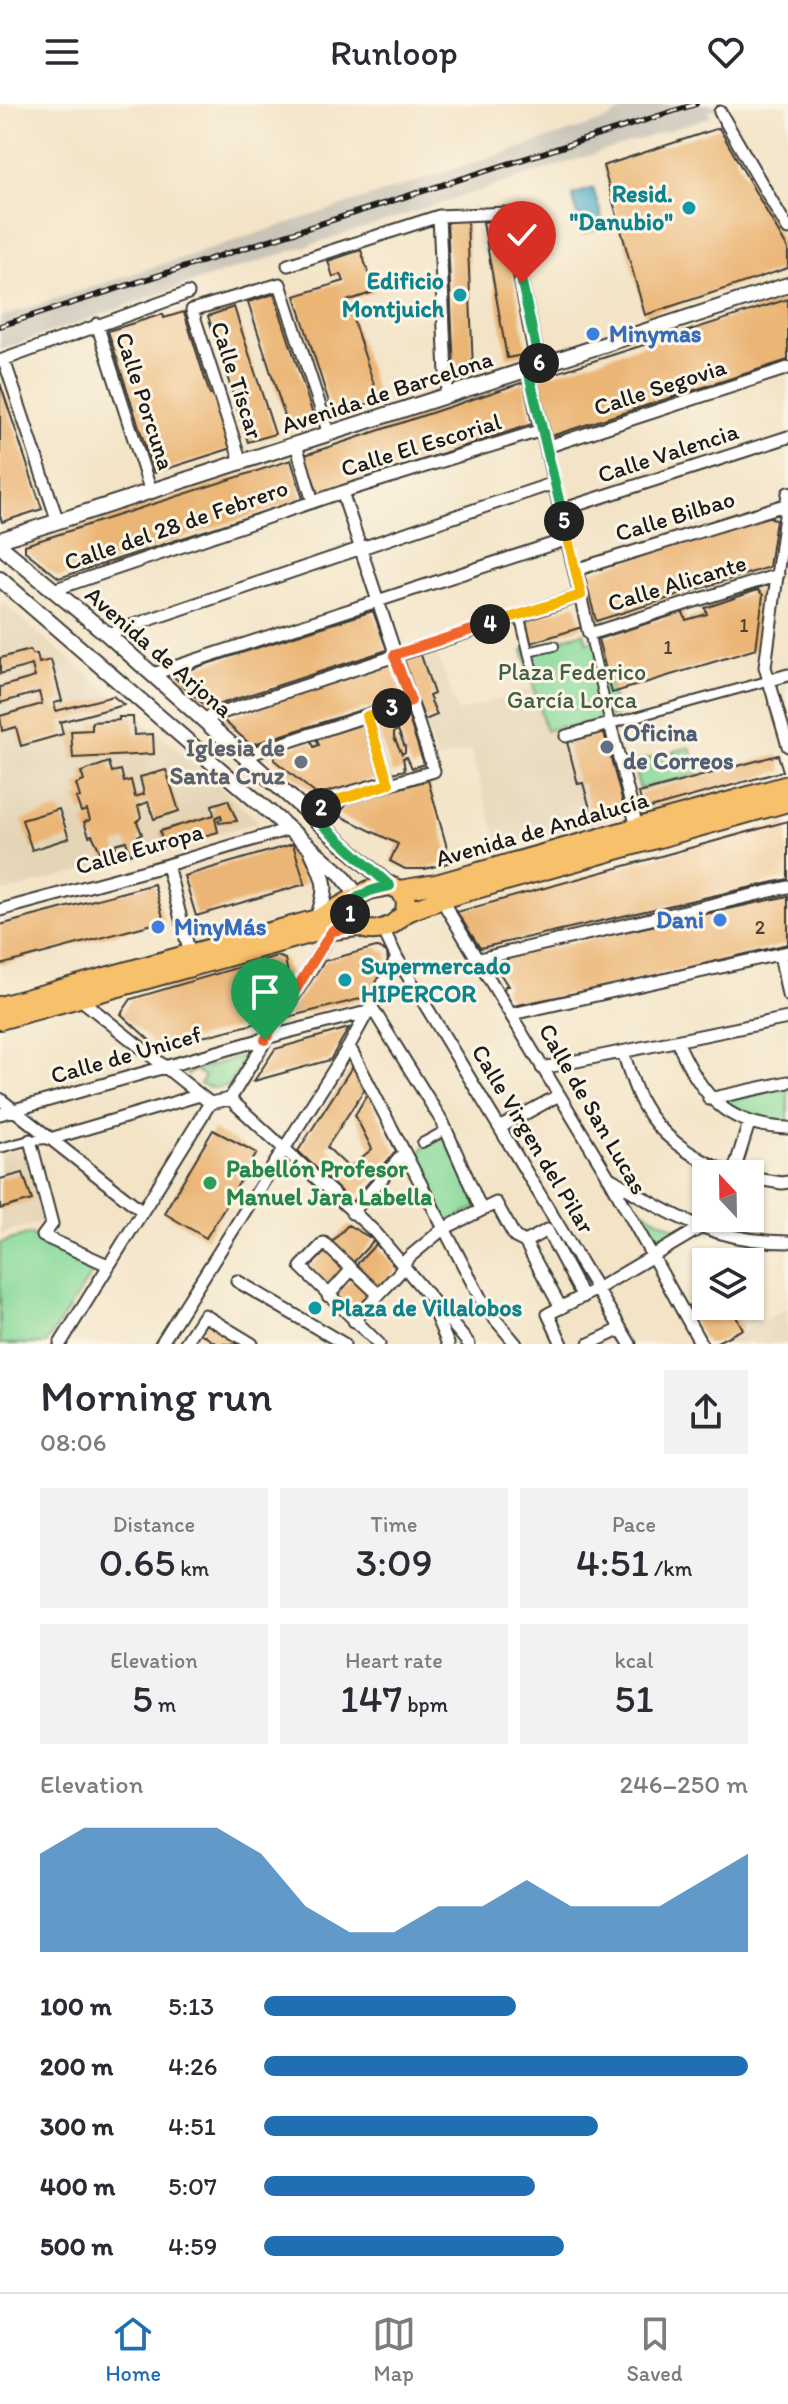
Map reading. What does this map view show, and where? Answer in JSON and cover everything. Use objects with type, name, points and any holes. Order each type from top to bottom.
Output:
[{"type":"main road","name":"Avenida de Andalucía","points":[[395,888],[436,884],[788,785]]},
{"type":"main road","name":"Avenida de Andalucía","points":[[405,914],[441,899],[788,802]]},
{"type":"main road","points":[[0,1006],[190,954],[324,925],[358,927],[370,931],[383,929],[405,914],[406,901],[395,888],[369,890],[355,899],[324,925],[317,932],[0,1020]]},
{"type":"main road","points":[[355,899],[349,912],[358,927]]},
{"type":"street","points":[[720,112],[788,229]]},
{"type":"street","points":[[288,265],[439,216],[507,213],[542,430],[637,827]]},
{"type":"street","points":[[439,216],[447,396]]},
{"type":"street","name":"Calle Tíscar","points":[[241,462],[192,310],[280,284],[329,434]]},
{"type":"street","name":"Avenida de Barcelona","points":[[1,548],[58,522],[788,285]]},
{"type":"street","points":[[58,522],[2,360],[188,293]]},
{"type":"street","name":"Calle Porcuna","points":[[97,324],[151,492]]},
{"type":"street","name":"Calle Segovia","points":[[546,447],[788,368]]},
{"type":"street","name":"Calle El Escorial","points":[[313,502],[542,430]]},
{"type":"street","name":"Calle Valencia","points":[[561,510],[788,437]]},
{"type":"street","points":[[296,444],[313,502]]},
{"type":"street","points":[[107,634],[554,483]]},
{"type":"street","points":[[313,816],[327,803],[434,771],[342,492]]},
{"type":"street","points":[[788,501],[782,569],[765,667],[788,746]]},
{"type":"street","name":"Calle Bilbao","points":[[575,570],[788,501]]},
{"type":"street","name":"Calle del 28 de Febrero","points":[[53,590],[313,502]]},
{"type":"street","points":[[153,674],[568,539]]},
{"type":"street","name":"Avenida de Arjona","points":[[1,548],[107,634],[395,888]]},
{"type":"street","name":"Calle Alicante","points":[[590,637],[782,569]]},
{"type":"street","name":"Avenida de Arjona","points":[[0,579],[341,874],[355,899]]},
{"type":"street","points":[[203,719],[581,595]]},
{"type":"street","points":[[519,614],[532,668]]},
{"type":"street","points":[[528,652],[554,646]]},
{"type":"street","points":[[566,736],[788,675]]},
{"type":"street","points":[[245,756],[411,701]]},
{"type":"street","points":[[367,716],[389,784]]},
{"type":"street","name":"Calle Europa","points":[[0,910],[289,829]]},
{"type":"street","points":[[60,1344],[210,1103],[230,1099],[265,1040],[324,925],[326,883],[310,848]]},
{"type":"street","points":[[167,865],[190,954]]},
{"type":"street","points":[[479,959],[788,887]]},
{"type":"street","name":"Calle de San Lucas","points":[[441,899],[608,1176],[701,1344]]},
{"type":"street","name":"Calle Virgen del Pilar","points":[[383,929],[397,958],[630,1344]]},
{"type":"street","points":[[512,1014],[784,953],[788,995]]},
{"type":"street","points":[[161,1344],[349,1046],[397,958]]},
{"type":"street","points":[[79,998],[210,1103]]},
{"type":"street","points":[[369,1009],[446,1130],[481,1209]]},
{"type":"street","name":"Calle de Unicef","points":[[0,1114],[369,1009]]},
{"type":"street","points":[[542,1068],[788,1018]]},
{"type":"street","points":[[677,1041],[691,1073],[709,1099],[749,1123],[788,1128]]},
{"type":"street","points":[[349,1046],[485,1307],[516,1344]]},
{"type":"street","points":[[623,1052],[643,1106],[662,1130],[702,1160]]},
{"type":"street","points":[[709,1099],[788,1082]]},
{"type":"street","points":[[0,1148],[30,1140],[50,1139],[200,1095]]},
{"type":"street","points":[[501,1127],[559,1095]]},
{"type":"street","points":[[0,1099],[141,1210]]},
{"type":"street","points":[[230,1099],[375,1232],[469,1344]]},
{"type":"street","points":[[737,1160],[749,1123]]},
{"type":"street","points":[[422,1143],[446,1130]]},
{"type":"street","points":[[30,1140],[52,1224],[43,1236],[108,1265]]},
{"type":"street","points":[[352,1213],[404,1153]]},
{"type":"street","points":[[608,1176],[692,1224]]},
{"type":"street","points":[[764,1180],[788,1182]]},
{"type":"street","points":[[237,1281],[346,1344],[356,1323],[404,1267],[408,1258],[443,1229],[496,1203],[515,1237],[525,1242],[561,1308]]},
{"type":"street","points":[[525,1242],[547,1230],[583,1297]]},
{"type":"street","points":[[562,1344],[548,1314],[693,1232]]},
{"type":"street","points":[[712,1232],[766,1242],[788,1242]]},
{"type":"street","points":[[378,1294],[324,1243],[301,1267],[379,1344]]},
{"type":"street","points":[[328,1296],[352,1269]]},
{"type":"street","points":[[426,1294],[448,1344]]},
{"type":"street","points":[[185,1344],[204,1315],[252,1344]]},
{"type":"street","points":[[589,1344],[621,1329]]},
{"type":"shaded area","points":[[636,104],[729,104],[709,111],[710,117],[191,283],[0,350],[0,317],[603,121]]},
{"type":"shaded area","points":[[0,601],[182,754],[259,822],[0,893]]},
{"type":"shaded area","points":[[435,648],[458,712],[534,688],[545,730],[562,726],[578,784],[583,783],[594,823],[500,848],[470,750],[437,760],[402,660]]},
{"type":"shaded area","points":[[25,1148],[45,1221],[0,1234],[0,1154]]},
{"type":"shaded area","points":[[788,1308],[788,1344],[717,1344]]},
{"type":"green space","name":"Plaza Federico García Lorca","points":[[584,632],[587,643],[598,639],[617,715],[563,730],[561,726],[546,731],[523,650]]},
{"type":"green space","points":[[690,747],[698,774],[640,789],[632,763]]},
{"type":"green space","points":[[247,1055],[228,1086],[213,1088],[200,1084],[205,1077],[195,1070]]},
{"type":"green space","points":[[788,1082],[788,1123],[749,1115],[713,1098]]},
{"type":"green space","points":[[444,1136],[478,1207],[450,1221],[444,1220],[416,1160],[424,1146]]},
{"type":"green space","points":[[628,1199],[653,1217],[683,1232],[652,1247]]},
{"type":"green space","points":[[30,1234],[96,1267],[46,1344],[0,1344],[0,1243]]},
{"type":"water","points":[[593,188],[605,227],[583,234],[572,195]]},
{"type":"building","name":"Resid. \"Danubio\"","points":[[719,128],[788,249],[788,268],[645,315],[603,166]]},
{"type":"building","points":[[502,219],[528,354],[507,358],[483,222]]},
{"type":"building","name":"Edificio Montjuich","points":[[447,220],[467,220],[473,370],[454,370]]},
{"type":"building","points":[[361,250],[374,292],[347,301],[379,400],[333,415],[295,296],[344,281],[341,274],[333,277],[328,261]]},
{"type":"building","points":[[274,294],[315,421],[289,429],[248,302]]},
{"type":"building","points":[[788,299],[788,360],[551,436],[537,379]]},
{"type":"building","points":[[234,307],[275,434],[248,442],[208,316]]},
{"type":"building","points":[[184,312],[210,395],[214,394],[232,448],[154,473],[108,331],[163,314],[164,318]]},
{"type":"building","points":[[524,382],[532,424],[318,494],[305,455]]},
{"type":"building","points":[[0,383],[42,509],[2,522],[0,516]]},
{"type":"building","points":[[291,460],[303,499],[59,578],[25,551],[25,545]]},
{"type":"building","points":[[768,516],[776,520],[769,567],[596,621],[584,574]]},
{"type":"building","points":[[758,590],[763,595],[756,649],[612,693],[598,639],[683,612],[686,620],[707,614],[705,608]]},
{"type":"building","points":[[576,604],[582,627],[531,643],[526,621]]},
{"type":"building","points":[[373,611],[387,650],[208,708],[172,675]]},
{"type":"building","points":[[30,650],[32,654],[37,654],[39,663],[51,660],[62,701],[54,703],[56,711],[113,696],[124,705],[60,722],[63,734],[21,746],[16,727],[2,731],[0,716],[42,704],[39,692],[0,703],[0,687],[35,677],[32,665],[0,674],[0,658]]},
{"type":"building","points":[[420,652],[434,694],[429,696],[437,715],[425,720],[402,660]]},
{"type":"building","points":[[392,663],[402,697],[251,745],[222,719]]},
{"type":"building","points":[[406,710],[424,764],[412,768],[407,757],[403,758],[405,770],[392,773],[375,720],[389,715],[391,728],[398,725],[392,714]],"holes":[[[398,730],[405,747],[402,754],[394,732]]]},
{"type":"building","points":[[119,717],[133,717],[134,735],[153,734],[154,754],[73,758],[71,731],[92,730],[92,722],[119,720]]},
{"type":"building","points":[[363,724],[380,777],[317,795],[274,760],[276,752],[311,741],[314,747],[319,745],[316,739]]},
{"type":"building","points":[[604,732],[625,811],[594,823],[583,783],[578,784],[567,742]]},
{"type":"building","points":[[778,755],[783,771],[643,810],[639,793]]},
{"type":"building","points":[[109,762],[112,772],[121,770],[124,782],[131,780],[135,797],[144,794],[140,777],[166,770],[179,811],[154,819],[148,802],[138,806],[141,817],[137,822],[142,834],[138,836],[142,849],[130,854],[126,841],[115,844],[119,857],[105,861],[92,835],[89,836],[84,822],[90,820],[87,810],[81,812],[76,798],[80,797],[76,784],[84,781],[81,772]]},
{"type":"building","points":[[428,780],[451,862],[425,869],[405,869],[390,861],[398,844],[338,815],[348,803]]},
{"type":"building","points":[[228,800],[237,821],[219,823],[221,815],[215,818],[218,832],[163,847],[160,831],[214,815],[212,805]]},
{"type":"building","points":[[59,809],[69,838],[32,850],[22,820]]},
{"type":"building","points":[[788,821],[788,879],[480,948],[457,912]]},
{"type":"building","points":[[293,844],[305,884],[196,916],[184,876]]},
{"type":"building","points":[[154,884],[164,921],[0,965],[0,925]]},
{"type":"building","points":[[788,896],[788,944],[611,986],[513,1006],[504,990],[508,986],[492,961]]},
{"type":"building","name":"Supermercado HIPERCOR","points":[[376,947],[387,952],[388,963],[368,997],[288,1017],[324,961]]},
{"type":"building","points":[[277,956],[285,959],[288,974],[258,1023],[158,1048],[121,1014],[131,999]]},
{"type":"building","points":[[349,1028],[330,1060],[254,1081],[275,1049]]},
{"type":"building","points":[[354,1064],[366,1087],[327,1147],[349,1168],[372,1149],[355,1115],[368,1093],[396,1151],[352,1202],[298,1151]]},
{"type":"building","name":"Pabellón Profesor Manuel Jara Labella","points":[[213,1130],[257,1153],[206,1238],[164,1213]]},
{"type":"building","points":[[23,1173],[32,1200],[0,1209],[0,1179]]},
{"type":"building","points":[[348,1225],[374,1240],[352,1264],[331,1243]]},
{"type":"building","points":[[376,1244],[397,1269],[378,1289],[355,1266]]},
{"type":"building","points":[[326,1251],[346,1269],[330,1287],[309,1268]]},
{"type":"building","points":[[353,1277],[372,1296],[356,1311],[337,1294]]},
{"type":"building","points":[[692,1303],[692,1318],[686,1307]]},
{"type":"building","points":[[693,1320],[738,1320],[743,1329],[707,1344]]},
{"type":"building","points":[[207,1321],[245,1344],[217,1344],[200,1333]]},
{"type":"railway","points":[[0,326],[696,104]]},
{"type":"place","name":"Resid. \"Danubio\"","points":[[689,208]]},
{"type":"place","name":"Edificio Montjuich","points":[[460,295]]},
{"type":"place","name":"Minymas","points":[[593,334]]},
{"type":"place","name":"Oficina de Correos","points":[[607,747]]},
{"type":"place","name":"Iglesia de Santa Cruz","points":[[301,762]]},
{"type":"place","name":"Dani","points":[[720,920]]},
{"type":"place","name":"MinyMás","points":[[158,927]]},
{"type":"place","name":"Supermercado HIPERCOR","points":[[345,980]]},
{"type":"place","name":"Pabellón Profesor Manuel Jara Labella","points":[[210,1183]]},
{"type":"place","name":"Plaza de Villalobos","points":[[315,1308]]},
{"type":"route","points":[[265,1040],[332,931],[358,927],[349,912],[352,902],[369,890],[390,886],[313,816],[327,803],[389,784],[367,716],[411,701],[394,655],[581,595],[528,370],[540,366],[522,283]]}]
